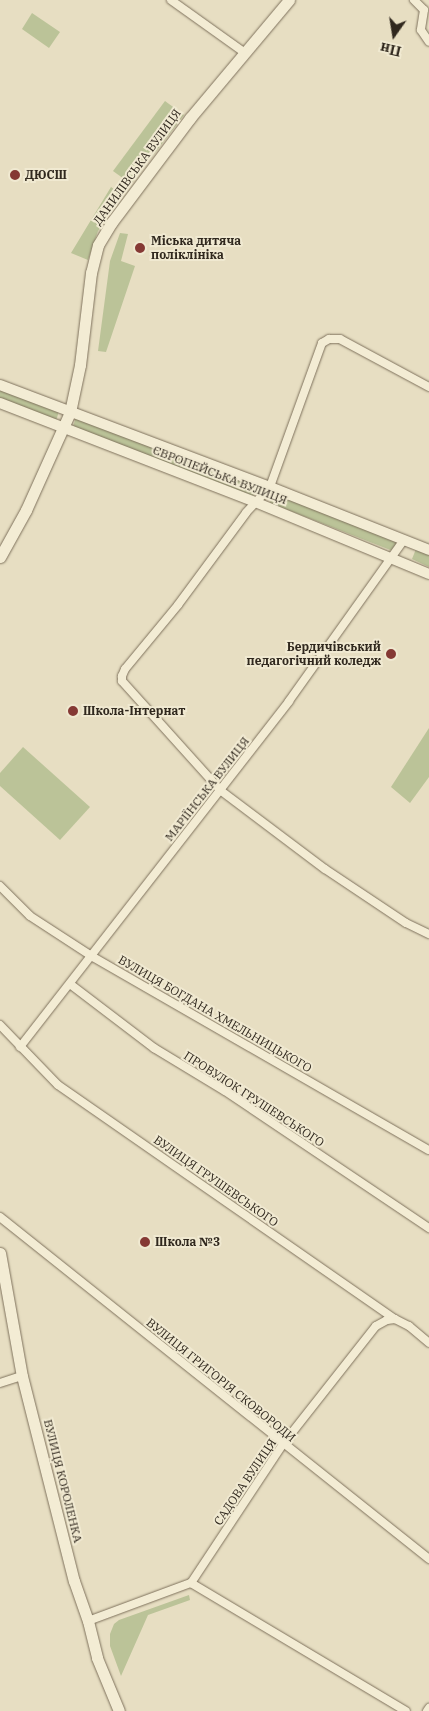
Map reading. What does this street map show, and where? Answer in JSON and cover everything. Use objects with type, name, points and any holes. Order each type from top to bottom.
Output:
[{"type":"main road","name":"ДАНИЛІВСЬКА ВУЛИЦЯ","points":[[0,557],[26,510],[70,412],[80,365],[91,273],[98,245],[112,222],[190,118],[287,1]]},
{"type":"main road","name":"ВУЛИЦЯ КОРОЛЕНКА","points":[[0,1253],[22,1376],[74,1581],[88,1621],[97,1658],[119,1711]]},
{"type":"street","points":[[171,0],[245,53]]},
{"type":"street","points":[[414,0],[424,10],[421,30],[429,42]]},
{"type":"street","points":[[429,388],[340,339],[329,339],[322,343],[270,486],[255,502],[178,605],[125,669],[122,676],[122,681],[220,790],[325,869],[406,923],[429,934]]},
{"type":"street","name":"ЄВРОПЕЙСЬКА ВУЛИЦЯ","points":[[0,385],[270,486],[429,550]]},
{"type":"street","name":"ЄВРОПЕЙСЬКА ВУЛИЦЯ","points":[[0,403],[255,502],[429,574]]},
{"type":"street","name":"МАРІЇНСЬКА ВУЛИЦЯ","points":[[20,1047],[93,957],[289,701],[404,540]]},
{"type":"street","name":"ВУЛИЦЯ БОГДАНА ХМЕЛЬНИЦЬКОГО","points":[[0,886],[30,916],[93,957],[429,1150]]},
{"type":"street","name":"ПРОВУЛОК ГРУШЕВСЬКОГО","points":[[70,984],[154,1048],[225,1091],[429,1228]]},
{"type":"street","name":"ВУЛИЦЯ ГРУШЕВСЬКОГО","points":[[0,1025],[58,1085],[395,1320],[409,1326],[429,1343]]},
{"type":"street","name":"ВУЛИЦЯ ГРИГОРІЯ СКОВОРОДИ","points":[[0,1218],[214,1386],[283,1444],[429,1559]]},
{"type":"street","name":"САДОВА ВУЛИЦЯ","points":[[191,1583],[283,1444],[376,1326],[387,1320],[395,1320]]},
{"type":"street","points":[[0,1383],[22,1376]]},
{"type":"street","points":[[88,1621],[191,1583],[406,1711]]},
{"type":"green space","points":[[32,13],[60,32],[49,48],[22,29]]},
{"type":"green space","points":[[165,101],[184,115],[131,184],[113,171]]},
{"type":"green space","points":[[111,187],[121,194],[98,231],[88,260],[71,253]]},
{"type":"green space","points":[[120,233],[128,234],[121,261],[135,266],[106,352],[98,351],[110,261]]},
{"type":"green space","points":[[0,388],[59,411],[56,421],[0,399]]},
{"type":"green space","points":[[76,417],[258,485],[253,496],[73,427]]},
{"type":"green space","points":[[274,491],[397,541],[393,551],[270,503]]},
{"type":"green space","points":[[416,549],[429,554],[429,567],[412,559]]},
{"type":"green space","points":[[429,728],[429,777],[410,803],[391,787]]},
{"type":"green space","points":[[23,747],[90,807],[60,840],[0,786],[0,773]]},
{"type":"green space","points":[[189,1595],[190,1600],[148,1615],[121,1676],[110,1646],[110,1634],[114,1624],[119,1620]]},
{"type":"place","name":"ДЮСШ","points":[[15,175]]},
{"type":"place","name":"Міська дитяча поліклініка","points":[[140,248]]},
{"type":"place","name":"Бердичівський педагогічний коледж","points":[[391,654]]},
{"type":"place","name":"Школа-Інтернат","points":[[73,711]]},
{"type":"place","name":"Школа №3","points":[[145,1242]]}]
